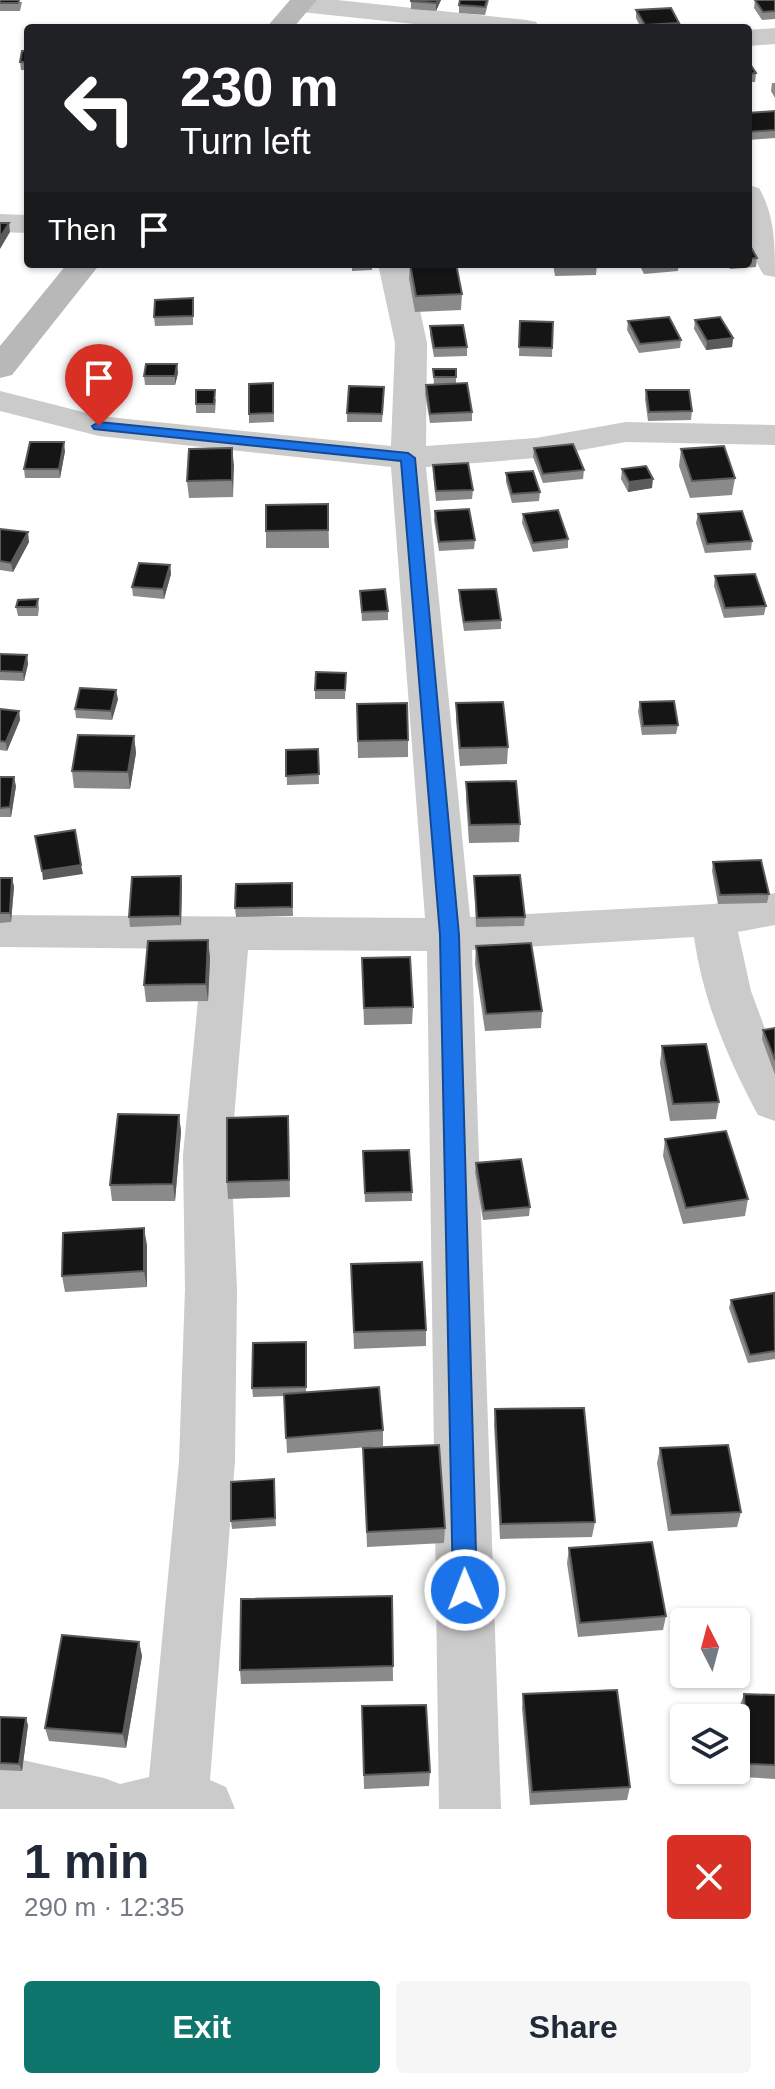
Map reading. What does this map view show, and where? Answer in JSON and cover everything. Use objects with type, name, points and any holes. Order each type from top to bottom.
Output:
[{"type":"main road","points":[[283,24],[302,2]]},
{"type":"main road","points":[[0,368],[81,268]]},
{"type":"street","points":[[302,2],[492,24]]},
{"type":"street","points":[[752,38],[775,36]]},
{"type":"street","points":[[752,205],[775,268]]},
{"type":"street","points":[[0,223],[24,224]]},
{"type":"street","points":[[395,268],[411,343],[408,458],[449,935],[470,1809]]},
{"type":"street","points":[[0,401],[99,426],[408,458],[536,448],[626,432],[775,435]]},
{"type":"street","points":[[0,931],[449,935],[714,920],[775,909]]},
{"type":"street","points":[[714,920],[720,969],[735,1015],[775,1102]]},
{"type":"street","points":[[173,1808],[207,1461],[211,1289],[207,1155],[227,933]]},
{"type":"street","points":[[0,1786],[104,1809]]},
{"type":"building","points":[[0,0],[19,0],[18,3],[0,3]]},
{"type":"building","points":[[411,0],[438,0],[436,3]]},
{"type":"building","points":[[460,0],[487,0],[485,7],[459,5]]},
{"type":"building","points":[[755,0],[775,0],[775,11],[763,12]]},
{"type":"building","points":[[671,8],[679,23],[644,24],[636,10]]},
{"type":"building","points":[[775,111],[775,130],[752,132],[752,113]]},
{"type":"building","points":[[0,223],[9,223],[0,238]]},
{"type":"building","points":[[411,268],[457,268],[462,294],[416,296]]},
{"type":"building","points":[[193,298],[193,316],[154,317],[155,300]]},
{"type":"building","points":[[669,317],[681,340],[640,344],[628,321]]},
{"type":"building","points":[[720,317],[733,338],[707,341],[695,320]]},
{"type":"building","points":[[520,321],[553,322],[552,348],[519,347]]},
{"type":"building","points":[[463,325],[467,347],[434,348],[430,326]]},
{"type":"building","points":[[146,364],[177,364],[175,376],[144,376]]},
{"type":"building","points":[[433,369],[456,369],[456,377],[434,377]]},
{"type":"building","points":[[273,383],[273,413],[249,414],[249,384]]},
{"type":"building","points":[[467,383],[472,412],[430,414],[426,385]]},
{"type":"building","points":[[349,386],[384,387],[382,414],[347,413]]},
{"type":"building","points":[[196,390],[215,390],[214,404],[196,404]]},
{"type":"building","points":[[646,390],[689,390],[692,411],[649,412]]},
{"type":"building","points":[[30,442],[64,442],[59,469],[24,469]]},
{"type":"building","points":[[573,444],[584,470],[543,474],[534,448]]},
{"type":"building","points":[[724,446],[735,478],[692,481],[681,449]]},
{"type":"building","points":[[232,448],[232,480],[187,481],[189,449]]},
{"type":"building","points":[[468,463],[473,490],[436,491],[433,465]]},
{"type":"building","points":[[646,466],[653,479],[629,482],[622,469]]},
{"type":"building","points":[[533,471],[540,492],[512,494],[506,473]]},
{"type":"building","points":[[328,504],[328,530],[266,531],[266,505]]},
{"type":"building","points":[[469,509],[475,540],[439,542],[435,511]]},
{"type":"building","points":[[558,510],[568,539],[533,543],[523,514]]},
{"type":"building","points":[[742,511],[752,541],[707,544],[698,514]]},
{"type":"building","points":[[0,529],[28,532],[11,563],[0,561]]},
{"type":"building","points":[[139,563],[170,565],[163,589],[132,587]]},
{"type":"building","points":[[755,574],[766,606],[725,608],[715,576]]},
{"type":"building","points":[[385,589],[388,611],[362,612],[360,591]]},
{"type":"building","points":[[496,589],[501,620],[464,622],[459,590]]},
{"type":"building","points":[[38,599],[36,607],[16,607],[18,600]]},
{"type":"building","points":[[0,654],[27,655],[23,672],[0,671]]},
{"type":"building","points":[[316,672],[346,673],[345,690],[315,690]]},
{"type":"building","points":[[80,688],[116,690],[111,711],[75,709]]},
{"type":"building","points":[[674,701],[678,725],[643,726],[640,702]]},
{"type":"building","points":[[503,702],[508,747],[460,748],[456,703]]},
{"type":"building","points":[[407,703],[408,740],[358,741],[357,704]]},
{"type":"building","points":[[0,709],[19,711],[6,742],[0,741]]},
{"type":"building","points":[[78,735],[134,736],[128,772],[72,771]]},
{"type":"building","points":[[318,749],[319,774],[286,776],[286,750]]},
{"type":"building","points":[[0,777],[14,777],[10,807],[0,808]]},
{"type":"building","points":[[516,781],[520,824],[470,825],[466,782]]},
{"type":"building","points":[[75,830],[81,865],[42,871],[35,836]]},
{"type":"building","points":[[761,860],[769,894],[720,895],[713,862]]},
{"type":"building","points":[[520,875],[525,917],[477,918],[474,876]]},
{"type":"building","points":[[181,876],[180,916],[129,917],[132,877]]},
{"type":"building","points":[[0,878],[12,878],[10,913],[0,913]]},
{"type":"building","points":[[292,883],[292,907],[235,908],[236,884]]},
{"type":"building","points":[[208,940],[206,984],[144,985],[148,941]]},
{"type":"building","points":[[531,943],[542,1011],[486,1014],[476,946]]},
{"type":"building","points":[[410,957],[413,1007],[364,1008],[362,958]]},
{"type":"building","points":[[775,1028],[775,1060],[763,1030]]},
{"type":"building","points":[[706,1044],[719,1102],[673,1104],[662,1046]]},
{"type":"building","points":[[118,1114],[179,1115],[173,1184],[110,1185]]},
{"type":"building","points":[[288,1116],[289,1180],[227,1182],[227,1118]]},
{"type":"building","points":[[726,1131],[748,1199],[686,1208],[665,1139]]},
{"type":"building","points":[[409,1150],[412,1192],[365,1193],[363,1151]]},
{"type":"building","points":[[521,1159],[530,1207],[484,1211],[476,1163]]},
{"type":"building","points":[[144,1228],[144,1271],[62,1276],[63,1233]]},
{"type":"building","points":[[422,1262],[426,1330],[354,1332],[351,1264]]},
{"type":"building","points":[[774,1293],[775,1351],[750,1355],[731,1300]]},
{"type":"building","points":[[306,1342],[306,1387],[252,1388],[253,1343]]},
{"type":"building","points":[[379,1387],[383,1430],[286,1438],[284,1394]]},
{"type":"building","points":[[584,1408],[595,1522],[501,1524],[495,1409]]},
{"type":"building","points":[[439,1445],[445,1528],[367,1532],[363,1448]]},
{"type":"building","points":[[728,1445],[741,1512],[671,1515],[660,1448]]},
{"type":"building","points":[[274,1479],[275,1518],[231,1521],[231,1482]]},
{"type":"building","points":[[652,1542],[666,1616],[580,1623],[569,1548]]},
{"type":"building","points":[[392,1596],[393,1666],[240,1670],[241,1599]]},
{"type":"building","points":[[62,1635],[139,1642],[123,1734],[45,1728]]},
{"type":"building","points":[[617,1690],[630,1787],[532,1792],[523,1694]]},
{"type":"building","points":[[744,1694],[775,1695],[775,1765],[750,1764],[750,1704],[745,1704]]},
{"type":"building","points":[[426,1705],[430,1772],[364,1775],[362,1706]]},
{"type":"building","points":[[0,1717],[26,1718],[19,1764],[0,1763]]},
{"type":"route","points":[[99,426],[408,458],[449,935],[465,1590]]}]
